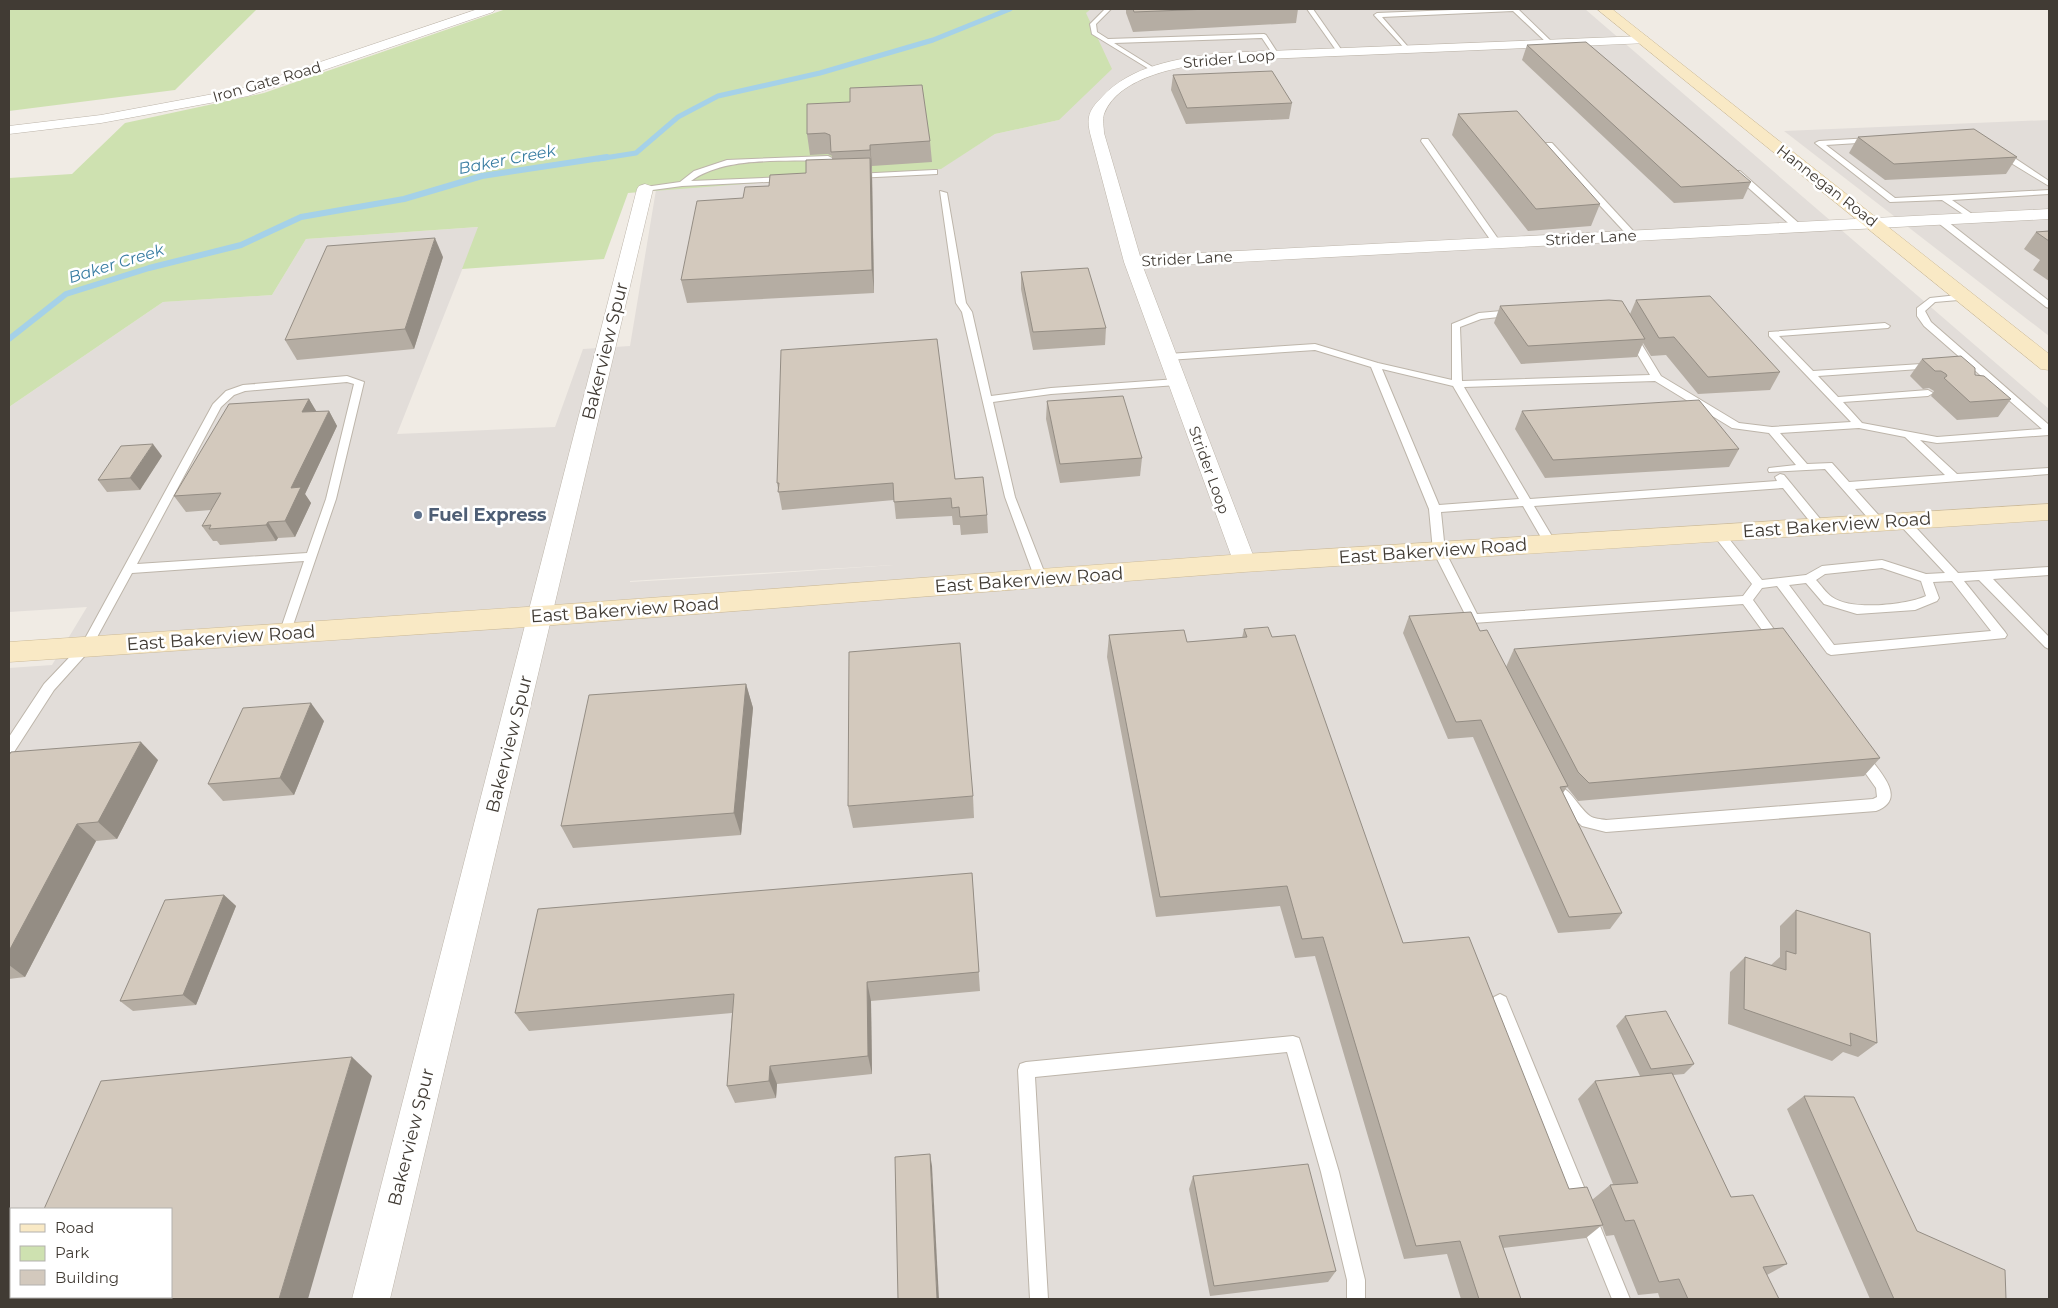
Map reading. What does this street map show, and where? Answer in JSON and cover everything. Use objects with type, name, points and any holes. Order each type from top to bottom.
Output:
[{"type":"main road","name":"Hannegan Road","points":[[1604,9],[2049,364]]},
{"type":"main road","name":"East Bakerview Road","points":[[9,652],[541,616],[1244,563],[2049,512]]},
{"type":"street","name":"Iron Gate Road","points":[[9,130],[101,119],[243,92],[488,9]]},
{"type":"street","name":"Strider Loop","points":[[1244,563],[1133,262],[1097,133],[1096,116],[1107,99],[1118,88],[1173,64],[1219,57],[1550,43],[1590,45],[1643,40]]},
{"type":"street","name":"Bakerview Spur","points":[[371,1299],[645,189]]},
{"type":"street","name":"Strider Lane","points":[[1133,262],[2049,214]]},
{"type":"lane","points":[[1108,9],[1093,24],[1094,33],[1156,71]]},
{"type":"lane","points":[[1310,9],[1340,52]]},
{"type":"lane","points":[[1515,9],[1550,43]]},
{"type":"lane","points":[[1407,49],[1377,15],[1524,9]]},
{"type":"lane","points":[[1106,42],[1264,36],[1276,55]]},
{"type":"lane","points":[[1876,140],[1819,142],[1893,200],[2049,192]]},
{"type":"lane","points":[[1425,141],[1497,243]]},
{"type":"lane","points":[[1549,145],[1633,236]]},
{"type":"lane","points":[[1991,147],[2008,156],[2049,184]]},
{"type":"lane","points":[[682,184],[702,171],[728,162],[828,158],[828,177]]},
{"type":"lane","points":[[1733,170],[1799,228]]},
{"type":"lane","points":[[847,176],[934,172]]},
{"type":"lane","points":[[818,178],[838,177]]},
{"type":"lane","points":[[645,189],[682,184],[799,178]]},
{"type":"lane","points":[[943,193],[961,303],[967,312],[1010,497],[1041,579]]},
{"type":"lane","points":[[1944,198],[1972,218]]},
{"type":"lane","points":[[1940,220],[2049,305]]},
{"type":"lane","points":[[1967,297],[1933,300],[1920,310],[1922,316],[1927,324],[2049,431]]},
{"type":"lane","points":[[1524,313],[1478,316],[1454,326],[1457,384],[1550,544]]},
{"type":"lane","points":[[1625,325],[1658,378],[1736,426],[1772,430],[1858,425],[1937,440],[2049,431]]},
{"type":"lane","points":[[1858,425],[1772,334],[1885,326]]},
{"type":"lane","points":[[1168,357],[1315,347],[1375,365],[1457,384],[1658,378]]},
{"type":"lane","points":[[1809,374],[1971,362]]},
{"type":"lane","points":[[1375,365],[1435,509],[1439,551],[1482,636]]},
{"type":"lane","points":[[9,748],[49,687],[86,647],[217,406],[223,399],[243,388],[347,378],[358,382],[331,499],[285,634]]},
{"type":"lane","points":[[987,400],[1051,391],[1177,382]]},
{"type":"lane","points":[[1984,389],[2001,388]]},
{"type":"lane","points":[[1834,400],[1928,393]]},
{"type":"lane","points":[[1772,430],[1804,467]]},
{"type":"lane","points":[[1908,434],[1954,478]]},
{"type":"lane","points":[[1781,583],[1831,650],[2001,635],[1955,578],[1891,522],[1846,486],[1828,466],[1773,470],[1820,526]]},
{"type":"lane","points":[[1846,486],[2049,471]]},
{"type":"lane","points":[[1435,509],[1785,484]]},
{"type":"lane","points":[[1718,533],[1759,584]]},
{"type":"lane","points":[[128,569],[312,556]]},
{"type":"lane","points":[[1473,619],[1746,600],[1759,584],[1809,579],[1822,570],[1882,564],[1926,578],[2048,572]]},
{"type":"lane","points":[[1982,575],[2048,642]]},
{"type":"lane","points":[[1809,579],[1828,601],[1856,610],[1915,606],[1934,598],[1926,578]]},
{"type":"lane","points":[[1746,600],[1786,655]]},
{"type":"lane","points":[[1552,776],[1571,807],[1587,822],[1606,826],[1876,806],[1884,800],[1883,787],[1855,748]]},
{"type":"lane","points":[[1500,1002],[1621,1299]]},
{"type":"lane","points":[[1039,1299],[1026,1070],[1293,1044],[1332,1181],[1356,1280],[1356,1299]]},
{"type":"shaded area","points":[[1091,9],[1585,9],[2049,409],[2049,1299],[9,1299],[9,668],[52,665],[87,607],[9,612],[9,407],[163,302],[272,295],[306,239],[479,227],[397,434],[555,427],[583,349],[630,346],[656,190],[940,169],[995,134],[1059,120],[1085,13]],"holes":[[[893,565],[764,574],[630,582]]]},
{"type":"shaded area","points":[[2049,120],[2049,336],[1784,131]]},
{"type":"green space","points":[[9,9],[278,9],[256,10],[175,90],[9,111]]},
{"type":"green space","points":[[506,9],[1091,9],[1086,13],[1112,69],[1059,120],[995,134],[941,169],[628,193],[604,259],[462,269],[478,227],[306,239],[272,295],[163,302],[9,407],[9,178],[72,174],[125,123],[264,93]]},
{"type":"building","points":[[1133,9],[1210,9],[1134,12]]},
{"type":"building","points":[[1586,42],[1751,182],[1681,187],[1527,45]]},
{"type":"building","points":[[1272,71],[1292,103],[1187,108],[1173,75]]},
{"type":"building","points":[[922,85],[930,141],[870,145],[870,150],[831,152],[830,135],[825,133],[807,134],[807,104],[850,102],[850,88]]},
{"type":"building","points":[[1517,111],[1600,204],[1536,209],[1458,114]]},
{"type":"building","points":[[1974,129],[2017,157],[1894,164],[1858,137]]},
{"type":"building","points":[[870,158],[872,270],[681,280],[697,201],[743,198],[745,187],[769,186],[770,175],[806,173],[806,160]]},
{"type":"building","points":[[2049,231],[2049,241],[2036,232]]},
{"type":"building","points":[[435,238],[405,329],[285,340],[327,246]]},
{"type":"building","points":[[1088,268],[1106,328],[1033,332],[1021,272]]},
{"type":"building","points":[[1710,296],[1780,372],[1708,377],[1674,337],[1659,338],[1636,300]]},
{"type":"building","points":[[1609,300],[1622,301],[1645,339],[1528,346],[1500,306]]},
{"type":"building","points":[[937,339],[955,479],[983,477],[987,515],[960,517],[959,507],[952,508],[951,498],[894,502],[893,483],[778,492],[781,350]]},
{"type":"building","points":[[1961,356],[1975,368],[1975,375],[1984,376],[2011,399],[1970,402],[1944,378],[1947,376],[1946,374],[1941,371],[1935,371],[1922,359]]},
{"type":"building","points":[[1123,396],[1142,458],[1060,464],[1047,401]]},
{"type":"building","points":[[309,399],[302,412],[329,411],[291,488],[301,487],[285,521],[268,522],[266,525],[209,529],[211,525],[202,526],[221,493],[174,496],[229,404]]},
{"type":"building","points":[[1699,400],[1739,449],[1553,460],[1522,411]]},
{"type":"building","points":[[153,444],[130,478],[98,480],[121,446]]},
{"type":"building","points":[[1471,612],[1480,631],[1487,630],[1568,786],[1560,787],[1622,913],[1569,917],[1481,720],[1456,722],[1409,616]]},
{"type":"building","points":[[1268,627],[1272,637],[1295,635],[1403,943],[1469,937],[1569,1189],[1587,1187],[1603,1225],[1499,1236],[1521,1299],[1479,1299],[1460,1241],[1416,1246],[1323,937],[1302,939],[1287,886],[1160,897],[1109,635],[1184,630],[1187,642],[1247,637],[1244,629]]},
{"type":"building","points":[[1783,628],[1880,758],[1589,783],[1578,772],[1514,649]]},
{"type":"building","points":[[960,643],[973,796],[848,806],[849,652]]},
{"type":"building","points":[[746,684],[734,813],[561,826],[589,695]]},
{"type":"building","points":[[311,703],[280,778],[208,784],[243,708]]},
{"type":"building","points":[[141,742],[98,822],[77,824],[9,951],[9,755],[11,752]]},
{"type":"building","points":[[972,873],[979,972],[867,982],[868,1056],[770,1066],[769,1081],[727,1086],[734,994],[515,1013],[538,909]]},
{"type":"building","points":[[224,895],[183,995],[120,1001],[165,900]]},
{"type":"building","points":[[1796,910],[1870,933],[1877,1043],[1850,1033],[1851,1046],[1744,1009],[1745,957],[1786,970],[1786,951],[1796,954]]},
{"type":"building","points":[[1666,1011],[1694,1064],[1651,1069],[1625,1016]]},
{"type":"building","points":[[352,1057],[279,1299],[9,1299],[10,1287],[10,1298],[172,1298],[172,1208],[44,1208],[101,1081]]},
{"type":"building","points":[[1672,1073],[1731,1197],[1753,1195],[1787,1264],[1763,1267],[1779,1299],[1688,1299],[1679,1279],[1659,1282],[1634,1220],[1625,1221],[1610,1185],[1638,1183],[1595,1081]]},
{"type":"building","points":[[1804,1096],[1854,1097],[1917,1231],[2005,1270],[2006,1299],[1894,1299]]},
{"type":"building","points":[[930,1154],[937,1299],[898,1299],[895,1157]]},
{"type":"building","points":[[1308,1164],[1336,1271],[1214,1286],[1193,1176]]},
{"type":"waterway","name":"Baker Creek","points":[[598,159],[636,153],[678,117],[718,96],[820,73],[933,40],[1010,9]]},
{"type":"waterway","name":"Baker Creek","points":[[9,339],[66,294],[149,268],[241,245],[301,217],[404,199],[482,176],[607,157]]},
{"type":"place","name":"Fuel Express","points":[[418,515]]}]
